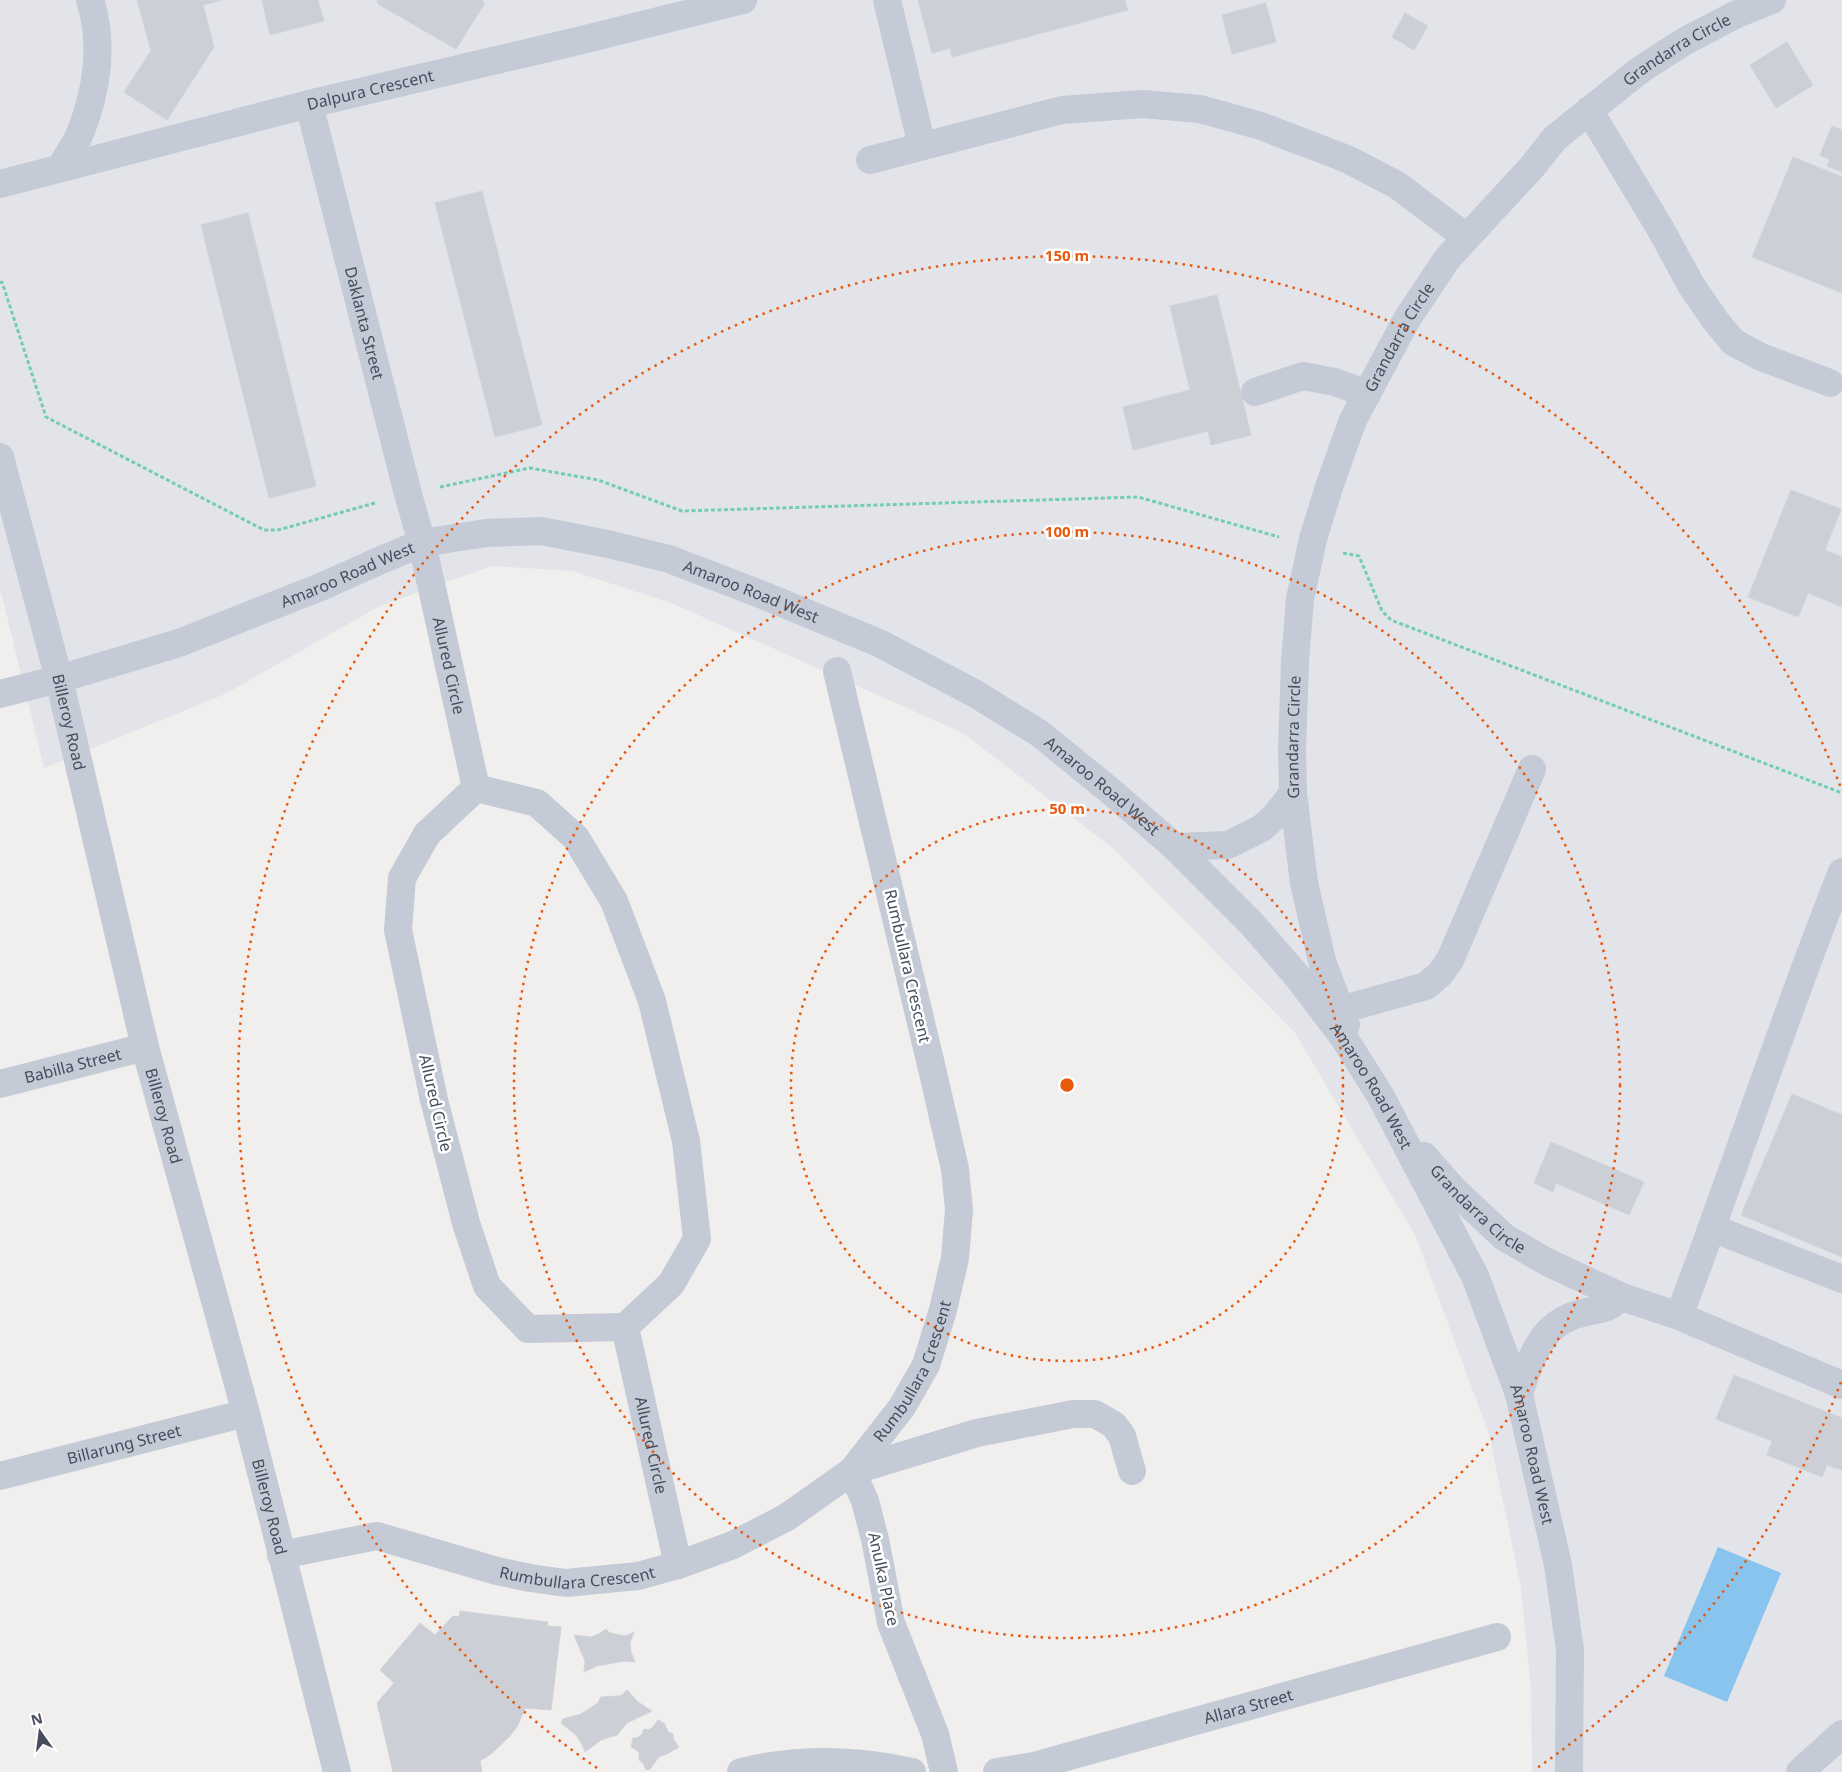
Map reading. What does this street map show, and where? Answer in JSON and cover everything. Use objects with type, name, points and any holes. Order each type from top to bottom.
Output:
[{"type":"street","points":[[60,168],[80,132],[91,96],[97,63],[98,34],[90,0]]},
{"type":"street","name":"Dalpura Crescent","points":[[0,184],[309,104],[596,37],[743,0]]},
{"type":"street","points":[[887,0],[922,146]]},
{"type":"street","name":"Grandarra Circle","points":[[1772,0],[1738,14],[1685,41],[1640,70],[1555,138],[1532,167],[1447,258],[1407,319],[1353,420],[1330,484],[1312,546],[1300,599],[1295,660],[1292,749],[1293,793],[1304,883],[1311,920],[1322,961],[1349,1033],[1380,1095],[1417,1149],[1455,1191],[1504,1236],[1546,1262],[1622,1297],[1679,1316],[1842,1385]]},
{"type":"street","name":"Daklanta Street","points":[[309,104],[422,543]]},
{"type":"street","points":[[870,160],[1062,110],[1143,104],[1200,109],[1261,126],[1347,159],[1397,185],[1466,237]]},
{"type":"street","points":[[1588,110],[1660,228],[1691,285],[1733,342],[1761,357],[1830,384]]},
{"type":"street","points":[[1255,392],[1303,376],[1335,382],[1367,394]]},
{"type":"street","name":"Billeroy Road","points":[[0,457],[59,679],[145,1047],[246,1413],[337,1772]]},
{"type":"street","name":"Amaroo Road West","points":[[0,694],[59,679],[179,643],[324,586],[422,543],[486,533],[541,531],[608,544],[669,559],[800,610],[879,643],[974,693],[1039,732],[1175,847],[1251,923],[1297,976],[1344,1038],[1380,1095],[1475,1276],[1518,1394],[1558,1565],[1569,1641],[1569,1772]]},
{"type":"street","name":"Allured Circle","points":[[422,543],[476,788],[427,834],[402,878],[398,930],[434,1100],[466,1223],[487,1286],[528,1329],[625,1327],[678,1565]]},
{"type":"street","name":"Rumbullara Crescent","points":[[281,1555],[378,1536],[497,1571],[566,1583],[638,1576],[678,1565],[733,1545],[787,1517],[852,1471],[902,1407],[926,1366],[943,1310],[955,1258],[959,1210],[955,1169],[837,671]]},
{"type":"street","points":[[1340,1010],[1426,986],[1440,974],[1450,960],[1532,769]]},
{"type":"street","points":[[476,788],[537,803],[576,838],[614,901],[652,1001],[686,1141],[697,1239],[671,1284],[625,1327]]},
{"type":"street","points":[[1175,847],[1228,845],[1262,828],[1276,815],[1293,793]]},
{"type":"street","points":[[1679,1316],[1842,872]]},
{"type":"street","name":"Babilla Street","points":[[0,1084],[145,1047]]},
{"type":"street","points":[[1712,1228],[1842,1280]]},
{"type":"street","points":[[1518,1394],[1536,1350],[1551,1327],[1574,1315],[1608,1306],[1622,1297]]},
{"type":"street","name":"Billarung Street","points":[[0,1476],[246,1413]]},
{"type":"street","points":[[852,1471],[977,1433],[1073,1414],[1094,1414],[1114,1425],[1122,1436],[1132,1471]]},
{"type":"street","name":"Anulka Place","points":[[852,1471],[865,1501],[876,1539],[892,1623],[935,1734],[944,1772]]},
{"type":"street","name":"Allara Street","points":[[997,1772],[1034,1766],[1498,1637]]},
{"type":"street","points":[[1800,1772],[1842,1734]]},
{"type":"street","points":[[741,1772],[786,1763],[822,1761],[869,1764],[912,1772]]},
{"type":"path","points":[[0,283],[2,282],[46,417],[264,530],[278,530],[408,494],[530,468],[598,480],[682,511],[1138,497],[1312,546],[1359,556],[1382,611],[1391,620],[1842,793]]},
{"type":"shaded area","points":[[0,0],[1842,0],[1842,1772],[1532,1772],[1531,1688],[1521,1588],[1489,1434],[1415,1235],[1295,1033],[1115,850],[963,733],[671,603],[572,571],[492,566],[380,606],[225,694],[44,768],[0,588]]},
{"type":"water","points":[[1718,1547],[1781,1573],[1727,1702],[1664,1676]]},
{"type":"building","points":[[137,0],[222,0],[203,5],[214,47],[167,120],[124,92],[151,51]]},
{"type":"building","points":[[262,0],[318,0],[324,21],[270,35]]},
{"type":"building","points":[[377,0],[481,0],[485,3],[456,49],[378,4]]},
{"type":"building","points":[[918,0],[1125,0],[1128,10],[952,57],[950,48],[932,53]]},
{"type":"building","points":[[1266,3],[1276,42],[1232,54],[1222,15]]},
{"type":"building","points":[[1405,13],[1428,26],[1414,50],[1392,37]]},
{"type":"building","points":[[1787,42],[1813,85],[1776,108],[1750,65]]},
{"type":"building","points":[[1832,126],[1842,130],[1842,172],[1827,166],[1830,160],[1820,155]]},
{"type":"building","points":[[1793,157],[1842,177],[1842,293],[1752,257]]},
{"type":"building","points":[[482,191],[542,425],[495,437],[435,203]]},
{"type":"building","points":[[248,213],[316,486],[269,498],[201,225]]},
{"type":"building","points":[[1217,295],[1251,435],[1211,445],[1208,431],[1133,450],[1123,407],[1190,390],[1170,306]]},
{"type":"building","points":[[1791,490],[1841,509],[1825,550],[1842,557],[1842,607],[1808,593],[1798,617],[1748,597]]},
{"type":"building","points":[[1792,1094],[1842,1115],[1842,1257],[1741,1215]]},
{"type":"building","points":[[1551,1142],[1644,1182],[1629,1215],[1556,1183],[1553,1192],[1534,1183]]},
{"type":"building","points":[[1734,1375],[1842,1418],[1842,1470],[1827,1465],[1822,1477],[1767,1455],[1772,1441],[1716,1419]]},
{"type":"building","points":[[460,1611],[548,1622],[547,1626],[561,1627],[551,1710],[525,1708],[518,1725],[510,1736],[491,1754],[480,1761],[482,1772],[393,1772],[377,1703],[394,1683],[380,1670],[420,1623],[435,1635],[453,1616],[459,1617]]},
{"type":"building","points":[[606,1629],[610,1633],[626,1636],[634,1632],[630,1643],[635,1662],[624,1661],[597,1666],[584,1672],[585,1661],[574,1635],[591,1637]]},
{"type":"building","points":[[627,1690],[638,1702],[652,1711],[627,1723],[617,1735],[601,1740],[585,1752],[576,1735],[561,1723],[563,1719],[581,1714],[598,1703],[601,1697],[622,1695]]},
{"type":"building","points":[[658,1720],[664,1723],[668,1732],[673,1734],[673,1739],[679,1747],[659,1757],[650,1769],[646,1770],[643,1763],[639,1760],[639,1753],[631,1747],[633,1738],[637,1738],[642,1734],[644,1729],[652,1728]]}]
